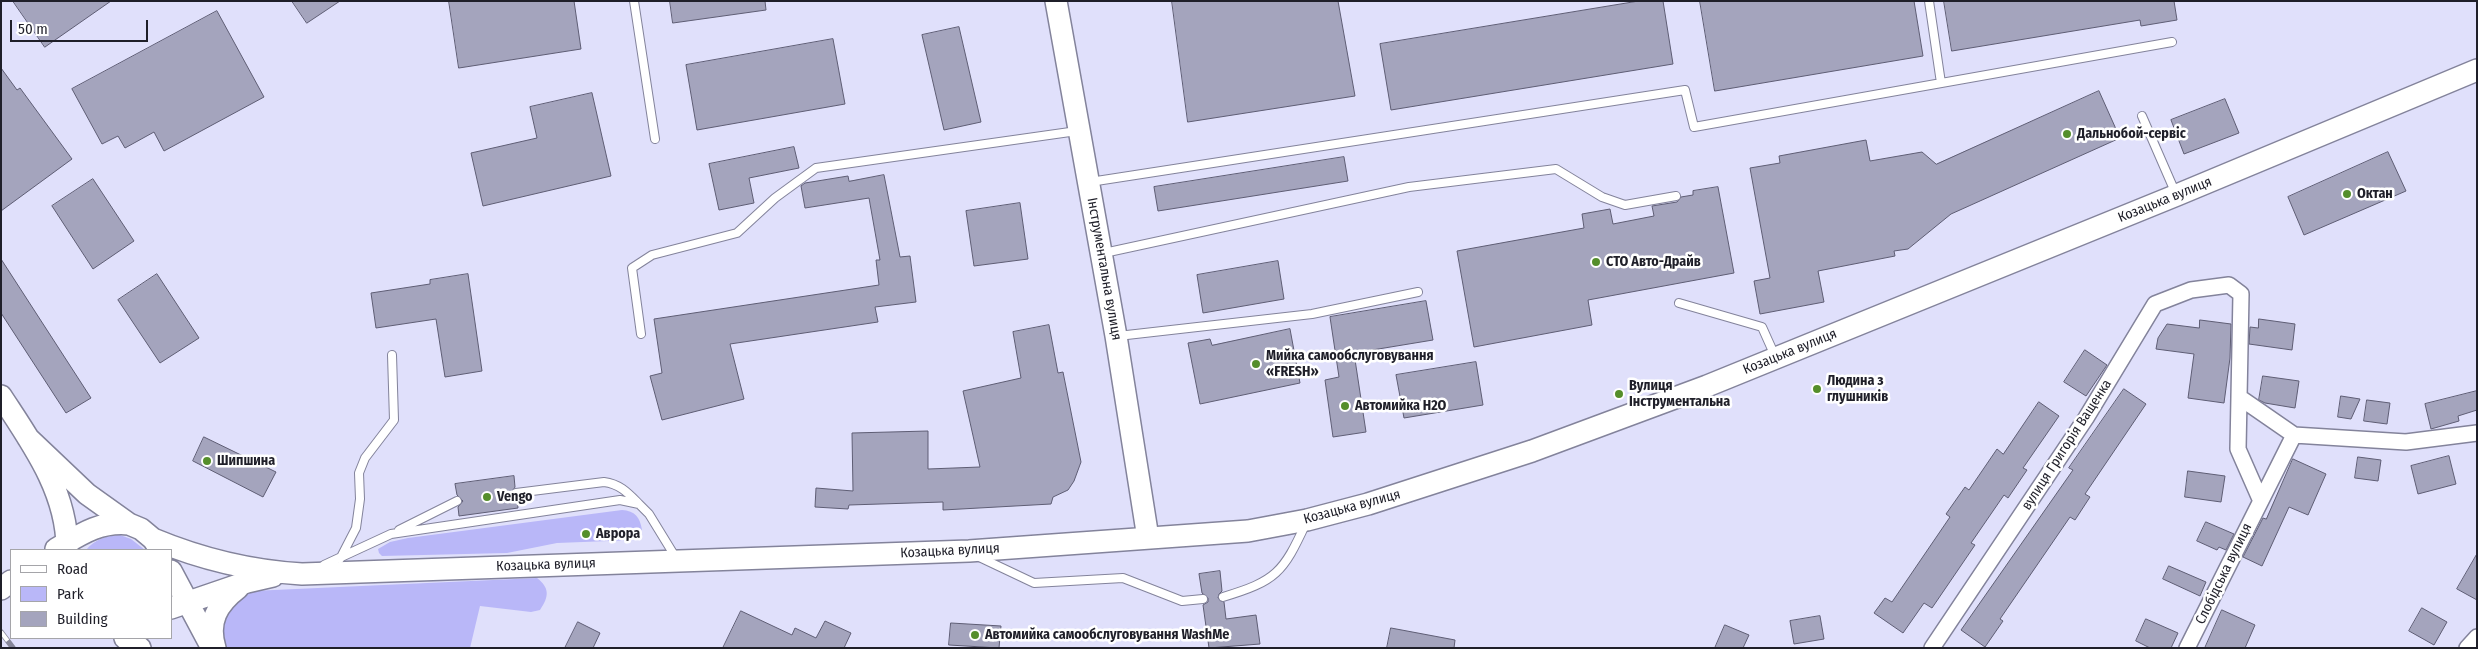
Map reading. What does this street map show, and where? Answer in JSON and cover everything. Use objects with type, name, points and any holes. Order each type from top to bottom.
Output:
[{"type":"main road","name":"Інструментальна вулиця","points":[[1056,1],[1102,254],[1148,538]]},
{"type":"main road","name":"Козацька вулиця","points":[[28,438],[87,494],[129,524],[141,528],[157,544],[227,564],[294,574],[969,551],[1248,531],[1307,520],[1368,504],[1532,451],[1776,358],[2177,195],[2477,70]]},
{"type":"main road","points":[[1,396],[28,438],[50,478],[69,545],[98,526],[111,522],[129,524]]},
{"type":"main road","points":[[43,549],[56,528],[60,509]]},
{"type":"main road","points":[[179,605],[246,582],[294,574]]},
{"type":"main road","points":[[172,575],[179,605],[213,648]]},
{"type":"main road","points":[[213,648],[211,629],[217,608],[225,598],[246,582]]},
{"type":"main road","points":[[126,639],[140,648]]},
{"type":"street","name":"вулиця Григорія Ващенка","points":[[1932,648],[2086,418],[2155,304],[2191,290],[2229,285],[2241,294],[2239,397]]},
{"type":"street","points":[[2239,397],[2294,435],[2406,442],[2477,433]]},
{"type":"street","points":[[2239,397],[2238,449],[2260,499]]},
{"type":"street","name":"Слобідська вулиця","points":[[2187,648],[2260,499],[2294,435]]},
{"type":"street","points":[[2467,648],[2477,637]]},
{"type":"lane","points":[[634,1],[655,138]]},
{"type":"lane","points":[[1929,1],[1941,83]]},
{"type":"lane","points":[[1088,183],[1685,90],[1694,127],[2172,42]]},
{"type":"lane","points":[[2142,116],[2177,195]]},
{"type":"lane","points":[[641,334],[632,268],[652,255],[737,233],[775,198],[816,168],[1079,131]]},
{"type":"lane","points":[[1102,254],[1409,187],[1556,169],[1602,197],[1625,205],[1676,196]]},
{"type":"lane","points":[[1116,336],[1312,314],[1418,292]]},
{"type":"lane","points":[[1679,303],[1762,327],[1776,358]]},
{"type":"lane","points":[[340,559],[356,528],[360,499],[359,473],[364,458],[394,420],[392,355]]},
{"type":"lane","points":[[516,493],[604,482],[615,483],[624,489],[649,514],[677,560]]},
{"type":"lane","points":[[391,534],[620,500],[639,504]]},
{"type":"lane","points":[[294,574],[340,559],[457,501]]},
{"type":"lane","points":[[1223,596],[1266,582],[1280,571],[1292,553],[1307,520]]},
{"type":"lane","points":[[969,551],[1034,583],[1123,578],[1182,601],[1203,599]]},
{"type":"green space","points":[[622,510],[634,513],[640,522],[642,530],[635,540],[557,543],[507,553],[382,556],[378,549],[390,542],[408,538]]},
{"type":"green space","points":[[120,535],[131,539],[144,549],[87,549],[93,543],[110,536]]},
{"type":"green space","points":[[537,578],[544,585],[547,593],[540,610],[531,612],[480,606],[470,648],[226,648],[224,639],[223,630],[227,614],[237,601],[252,591]]},
{"type":"building","points":[[13,1],[111,1],[45,47]]},
{"type":"building","points":[[292,1],[340,1],[307,23]]},
{"type":"building","points":[[449,1],[574,1],[581,49],[459,68]]},
{"type":"building","points":[[670,1],[765,1],[766,10],[673,23]]},
{"type":"building","points":[[1172,1],[1338,1],[1355,96],[1188,122]]},
{"type":"building","points":[[1639,1],[1663,1],[1673,64],[1391,110],[1380,44]]},
{"type":"building","points":[[1700,1],[1914,1],[1923,56],[1715,91]]},
{"type":"building","points":[[1944,1],[2174,1],[2177,20],[2141,26],[2140,20],[1952,51]]},
{"type":"building","points":[[217,11],[264,97],[164,151],[154,132],[125,148],[118,136],[102,144],[72,89]]},
{"type":"building","points":[[959,27],[981,122],[944,130],[922,35]]},
{"type":"building","points":[[833,39],[845,104],[697,130],[686,65]]},
{"type":"building","points":[[1,68],[17,90],[20,88],[72,159],[1,211]]},
{"type":"building","points":[[2099,91],[2120,138],[1951,214],[1908,249],[1894,251],[1895,256],[1818,271],[1824,302],[1760,314],[1754,281],[1770,278],[1750,168],[1780,163],[1779,156],[1866,140],[1870,161],[1922,152],[1936,164]]},
{"type":"building","points":[[592,93],[611,176],[483,206],[471,153],[537,138],[530,107]]},
{"type":"building","points":[[2225,99],[2239,133],[2184,154],[2171,120]]},
{"type":"building","points":[[794,147],[799,168],[749,178],[754,203],[719,210],[709,164]]},
{"type":"building","name":"Октан","points":[[2388,152],[2406,191],[2304,235],[2288,197]]},
{"type":"building","points":[[1344,157],[1348,181],[1158,211],[1154,187]]},
{"type":"building","points":[[884,175],[900,257],[910,256],[916,302],[875,307],[878,322],[730,344],[744,399],[662,420],[650,376],[662,373],[654,319],[879,285],[876,260],[880,260],[869,198],[805,208],[801,186],[805,183],[848,176],[849,181]]},
{"type":"building","points":[[93,179],[134,241],[93,269],[52,206]]},
{"type":"building","name":"СТО Авто-Драйв","points":[[1718,187],[1734,273],[1588,300],[1592,325],[1474,347],[1457,251],[1584,228],[1582,214],[1610,209],[1613,224],[1654,216],[1652,206],[1677,202],[1681,197],[1693,195],[1693,191]]},
{"type":"building","points":[[1020,203],[1028,259],[974,266],[966,211]]},
{"type":"building","points":[[1,259],[91,398],[66,413],[1,313]]},
{"type":"building","points":[[1278,261],[1284,299],[1203,313],[1197,275]]},
{"type":"building","points":[[157,274],[199,338],[160,363],[118,300]]},
{"type":"building","points":[[468,274],[482,371],[445,377],[436,319],[376,328],[371,293],[430,284],[430,280]]},
{"type":"building","points":[[1426,301],[1433,340],[1354,353],[1366,432],[1333,437],[1325,380],[1339,377],[1330,317]]},
{"type":"building","points":[[2259,319],[2295,324],[2292,350],[2249,344],[2250,327],[2258,328]]},
{"type":"building","points":[[2200,320],[2231,324],[2230,358],[2224,403],[2188,398],[2194,354],[2156,349],[2158,338],[2167,324],[2199,328]]},
{"type":"building","points":[[1049,325],[1058,373],[1063,372],[1081,462],[1074,481],[1068,490],[1053,497],[1051,504],[943,510],[943,502],[849,505],[848,509],[815,507],[816,488],[853,491],[852,433],[928,431],[928,469],[980,467],[963,391],[1021,378],[1013,332]]},
{"type":"building","name":"Мийка самообслуговування «FRESH»","points":[[1290,329],[1300,383],[1200,404],[1188,343],[1210,339],[1212,345]]},
{"type":"building","points":[[2085,350],[2107,365],[2086,396],[2064,382]]},
{"type":"building","points":[[1476,362],[1483,405],[1404,418],[1396,375]]},
{"type":"building","points":[[2263,376],[2299,381],[2295,408],[2265,403],[2259,400]]},
{"type":"building","points":[[2124,389],[2146,404],[2085,494],[2090,497],[2075,520],[2070,517],[2000,619],[2003,621],[1985,647],[1961,630],[2073,470],[2069,468]]},
{"type":"building","points":[[2477,391],[2477,410],[2458,416],[2459,421],[2431,429],[2425,404]]},
{"type":"building","points":[[2341,396],[2360,399],[2351,419],[2338,417]]},
{"type":"building","points":[[2367,400],[2390,403],[2387,424],[2364,421]]},
{"type":"building","points":[[2039,402],[2059,416],[2023,468],[2027,470],[2008,498],[2004,495],[1971,543],[1975,545],[1932,608],[1924,603],[1903,633],[1874,613],[1885,598],[1892,602],[1950,517],[1946,514],[1965,487],[1969,490],[1997,449],[2003,454]]},
{"type":"building","points":[[204,437],[276,472],[263,497],[193,461]]},
{"type":"building","points":[[2449,456],[2456,484],[2418,494],[2411,466]]},
{"type":"building","points":[[2358,457],[2381,460],[2378,481],[2355,478]]},
{"type":"building","points":[[2293,459],[2326,474],[2308,515],[2289,507],[2262,566],[2243,557],[2263,518],[2266,519]]},
{"type":"building","points":[[2188,471],[2225,476],[2221,502],[2185,497]]},
{"type":"building","name":"Vengo","points":[[514,476],[515,487],[511,494],[517,499],[518,508],[459,516],[458,507],[463,501],[457,495],[455,484]]},
{"type":"building","points":[[2206,522],[2234,534],[2226,550],[2219,547],[2217,550],[2197,541]]},
{"type":"building","points":[[2477,554],[2477,600],[2457,589]]},
{"type":"building","points":[[2169,566],[2206,582],[2200,596],[2163,579]]},
{"type":"building","points":[[1220,571],[1222,591],[1218,598],[1224,602],[1226,619],[1256,615],[1260,644],[1209,648],[1203,605],[1208,602],[1208,598],[1202,593],[1199,574]]},
{"type":"building","points":[[2422,608],[2447,622],[2434,645],[2409,631]]},
{"type":"building","points":[[2222,610],[2255,625],[2245,648],[2205,648]]},
{"type":"building","points":[[741,611],[792,635],[795,628],[816,638],[825,621],[851,633],[844,648],[723,648]]},
{"type":"building","points":[[1820,616],[1824,639],[1794,644],[1790,621]]},
{"type":"building","points":[[2146,619],[2178,633],[2171,648],[2150,648],[2136,641]]},
{"type":"building","points":[[578,622],[600,633],[593,648],[565,648]]},
{"type":"building","name":"Автомийка самообслуговування WashMe","points":[[951,623],[1001,626],[999,648],[949,645]]},
{"type":"building","points":[[1725,625],[1749,635],[1743,648],[1715,648]]},
{"type":"building","points":[[1391,628],[1455,640],[1454,648],[1387,648]]},
{"type":"railway","points":[[1,632],[13,648]]},
{"type":"place","name":"Дальнобой-сервіс","points":[[2067,134]]},
{"type":"place","name":"Октан","points":[[2347,194]]},
{"type":"place","name":"СТО Авто-Драйв","points":[[1596,262]]},
{"type":"place","name":"Мийка самообслуговування «FRESH»","points":[[1256,364]]},
{"type":"place","name":"Людина з глушників","points":[[1817,389]]},
{"type":"place","name":"Вулиця Інструментальна","points":[[1619,394]]},
{"type":"place","name":"Автомийка H2O","points":[[1345,406]]},
{"type":"place","name":"Шипшина","points":[[207,461]]},
{"type":"place","name":"Vengo","points":[[487,497]]},
{"type":"place","name":"Аврора","points":[[586,534]]},
{"type":"place","name":"Автомийка самообслуговування WashMe","points":[[975,635]]}]
